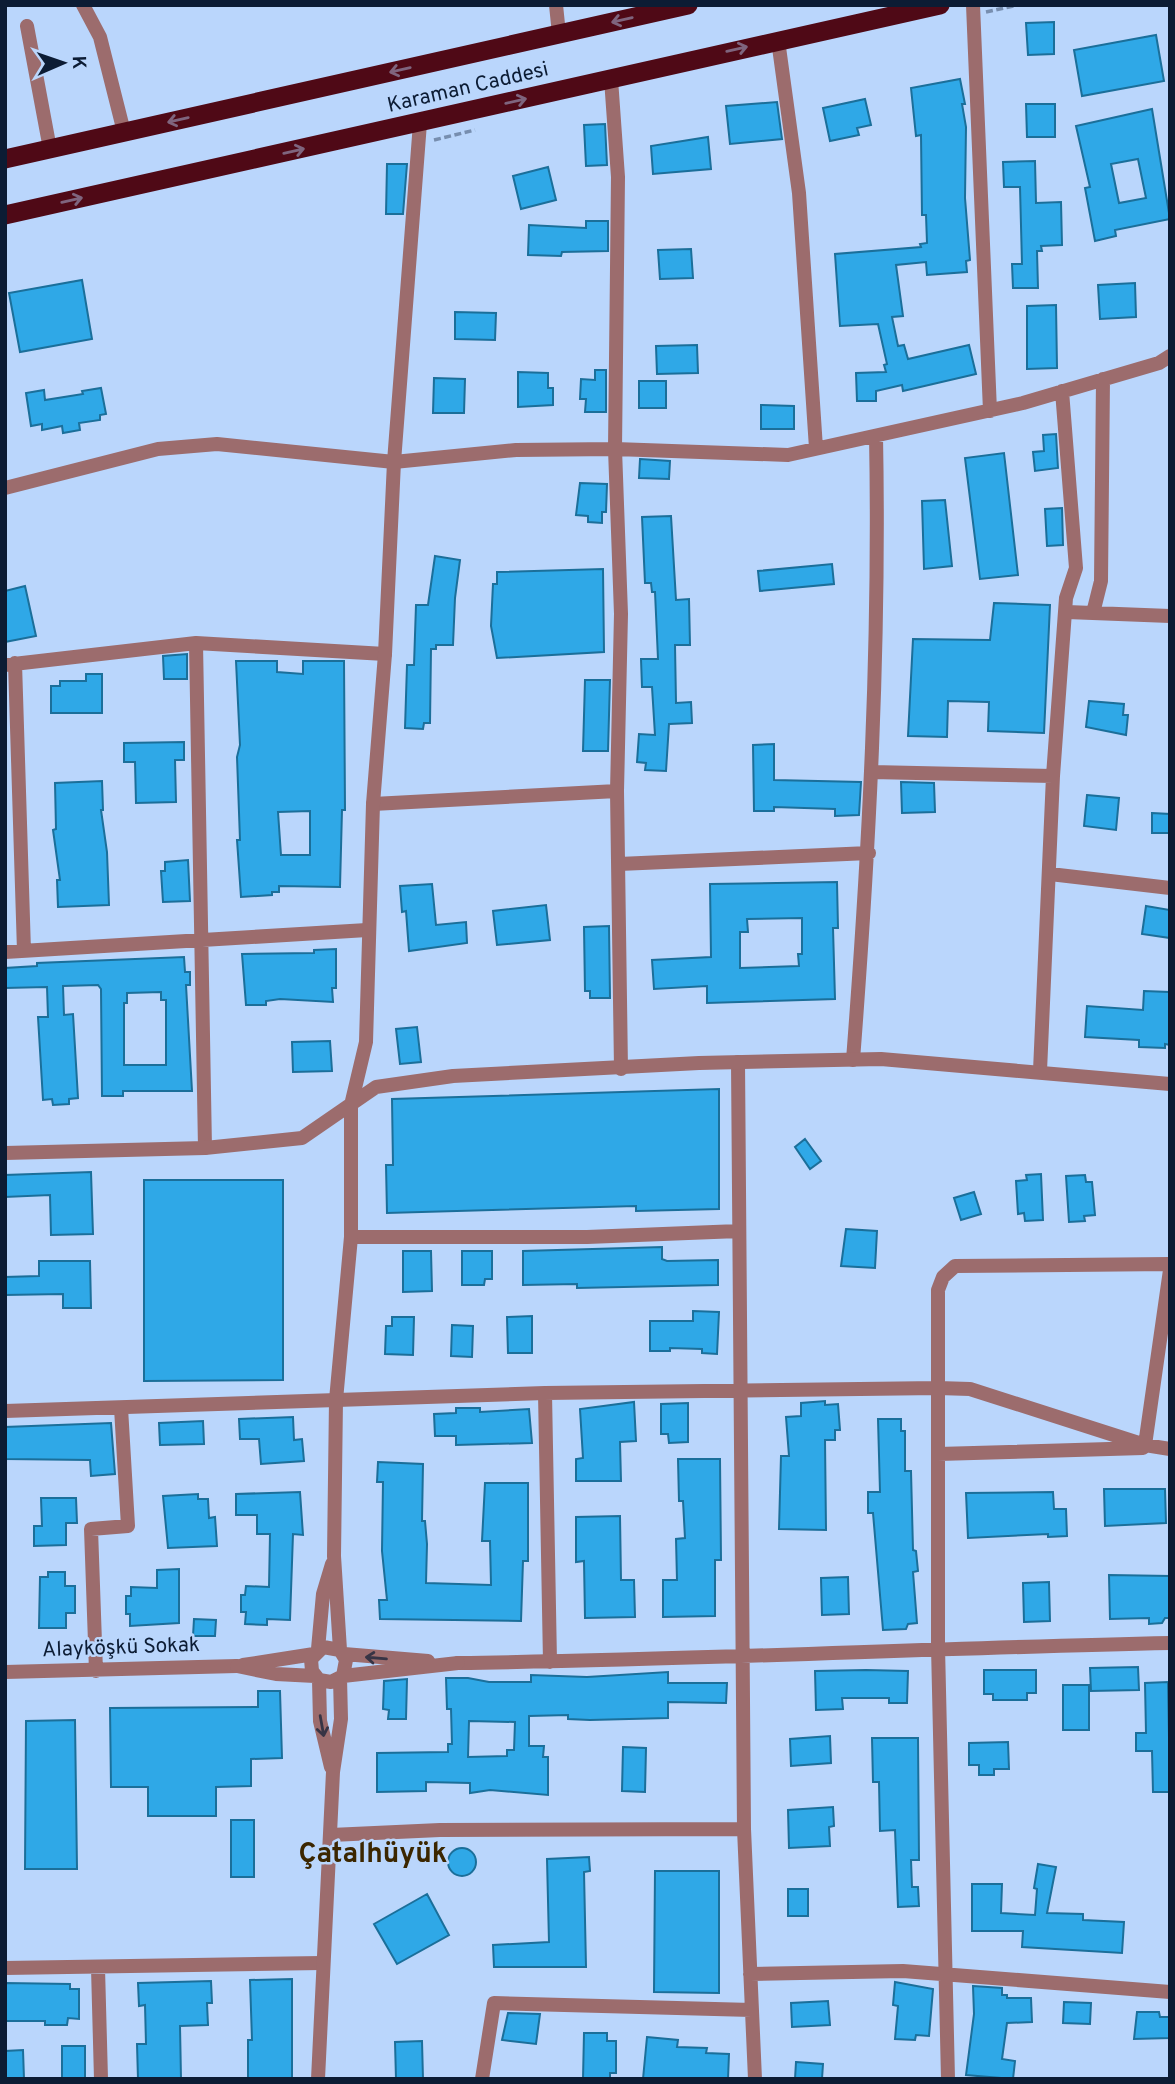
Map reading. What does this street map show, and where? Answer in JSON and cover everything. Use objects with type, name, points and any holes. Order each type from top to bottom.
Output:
[{"type":"highway","name":"Karaman Caddesi","points":[[5,159],[688,5]]},
{"type":"highway","name":"Karaman Caddesi","points":[[5,215],[940,5]]},
{"type":"street","points":[[83,5],[100,37],[124,132]]},
{"type":"street","points":[[556,5],[559,34]]},
{"type":"street","points":[[979,9],[990,411]]},
{"type":"street","points":[[27,26],[50,149]]},
{"type":"street","points":[[778,40],[799,193],[816,448]]},
{"type":"street","points":[[611,79],[618,177],[615,449],[621,614],[617,791],[621,1069]]},
{"type":"street","points":[[318,2079],[332,1772],[341,1719],[341,1677],[347,1665],[342,1652],[334,1556],[336,1400],[351,1237],[351,1105],[366,1042],[367,930],[373,804],[385,653],[394,462],[420,123]]},
{"type":"street","points":[[5,488],[158,449],[217,444],[394,462],[516,450],[615,449],[788,455],[990,411],[1159,363],[1170,356]]},
{"type":"street","points":[[1093,613],[1101,581],[1103,379]]},
{"type":"street","points":[[1040,1071],[1052,776],[1066,598],[1076,568],[1062,391]]},
{"type":"street","points":[[853,1060],[869,853],[872,772],[878,518],[876,436]]},
{"type":"street","points":[[1067,612],[1170,616]]},
{"type":"street","points":[[24,951],[10,664],[196,643],[385,653]]},
{"type":"street","points":[[196,643],[205,1148]]},
{"type":"street","points":[[872,772],[1052,776]]},
{"type":"street","points":[[373,804],[617,791]]},
{"type":"street","points":[[619,864],[869,853]]},
{"type":"street","points":[[1050,874],[1170,888]]},
{"type":"street","points":[[5,952],[367,930]]},
{"type":"street","points":[[5,1153],[205,1148],[302,1138],[376,1087],[453,1076],[737,1062],[853,1060],[1040,1071],[1170,1084]]},
{"type":"street","points":[[737,1062],[744,1829],[755,2079]]},
{"type":"street","points":[[351,1237],[587,1237],[739,1231]]},
{"type":"street","points":[[948,2079],[938,1647],[938,1290],[943,1277],[955,1266],[1170,1264]]},
{"type":"street","points":[[1145,1445],[1170,1270]]},
{"type":"street","points":[[5,1411],[545,1393],[970,1389],[1145,1445],[1166,1448]]},
{"type":"street","points":[[545,1393],[550,1662]]},
{"type":"street","points":[[96,1671],[91,1529],[128,1525],[121,1408]]},
{"type":"street","points":[[939,1454],[1166,1448]]},
{"type":"street","points":[[332,1772],[320,1721],[317,1678],[311,1665],[316,1652],[323,1594],[334,1556]]},
{"type":"street","points":[[237,1666],[316,1652],[329,1646],[342,1652],[458,1663],[744,1657],[938,1647],[1170,1643]]},
{"type":"street","points":[[237,1666],[331,1682],[341,1677],[458,1663]]},
{"type":"street","name":"Alayköşkü Sokak","points":[[5,1672],[237,1666]]},
{"type":"street","points":[[331,1835],[440,1830],[744,1829]]},
{"type":"street","points":[[5,1968],[322,1963]]},
{"type":"street","points":[[98,1968],[101,2079]]},
{"type":"street","points":[[750,1974],[902,1971],[1170,1992]]},
{"type":"street","points":[[482,2079],[494,2003],[752,2010]]},
{"type":"path","points":[[979,9],[1018,5]]},
{"type":"building","points":[[1054,22],[1054,54],[1028,55],[1026,23]]},
{"type":"building","points":[[1156,35],[1164,81],[1082,96],[1074,50]]},
{"type":"building","points":[[960,79],[966,127],[965,198],[970,260],[966,261],[967,272],[927,275],[926,262],[896,265],[903,316],[892,317],[898,346],[904,345],[908,359],[969,345],[976,374],[903,391],[902,385],[876,391],[876,401],[857,401],[856,373],[886,372],[884,365],[887,364],[878,324],[840,326],[835,254],[921,247],[920,244],[927,243],[926,215],[922,215],[921,135],[916,136],[911,88]]},
{"type":"building","points":[[865,99],[871,125],[857,128],[859,135],[830,141],[823,108]]},
{"type":"building","points":[[777,102],[782,139],[730,144],[726,106]]},
{"type":"building","points":[[1026,104],[1055,104],[1055,137],[1027,137]]},
{"type":"building","points":[[1152,109],[1170,219],[1115,230],[1116,236],[1095,241],[1085,188],[1090,187],[1076,126]],"holes":[[[1138,159],[1146,198],[1119,203],[1111,164]]]},
{"type":"building","points":[[605,124],[607,165],[586,166],[584,125]]},
{"type":"building","points":[[708,137],[711,169],[653,174],[651,146]]},
{"type":"building","points":[[1035,161],[1036,203],[1061,202],[1062,245],[1041,246],[1042,251],[1037,251],[1038,288],[1013,288],[1012,264],[1022,264],[1020,187],[1004,187],[1003,162]]},
{"type":"building","points":[[387,164],[407,164],[403,214],[386,214]]},
{"type":"building","points":[[548,167],[556,200],[521,209],[513,176]]},
{"type":"building","points":[[586,221],[608,221],[608,251],[562,252],[561,256],[528,255],[529,225],[586,228]]},
{"type":"building","points":[[691,249],[693,278],[660,279],[658,250]]},
{"type":"building","points":[[82,280],[92,339],[20,352],[9,293]]},
{"type":"building","points":[[1135,283],[1136,317],[1100,319],[1098,285]]},
{"type":"building","points":[[1056,305],[1057,368],[1027,369],[1027,306]]},
{"type":"building","points":[[455,312],[496,313],[495,340],[455,339]]},
{"type":"building","points":[[697,345],[698,373],[657,374],[656,346]]},
{"type":"building","points":[[595,370],[606,370],[606,412],[585,412],[586,399],[580,399],[581,379],[595,380]]},
{"type":"building","points":[[518,372],[548,373],[548,388],[553,388],[553,405],[518,407]]},
{"type":"building","points":[[434,378],[465,379],[464,413],[433,413]]},
{"type":"building","points":[[639,381],[666,381],[666,408],[639,408]]},
{"type":"building","points":[[101,388],[106,414],[100,415],[100,420],[79,423],[80,430],[63,433],[62,426],[42,430],[42,424],[31,426],[26,393],[44,390],[45,400]]},
{"type":"building","points":[[761,405],[794,406],[794,429],[761,429]]},
{"type":"building","points":[[1056,434],[1058,468],[1035,471],[1033,452],[1044,451],[1043,435]]},
{"type":"building","points":[[1004,453],[1018,575],[980,579],[965,458]]},
{"type":"building","points":[[640,459],[670,461],[669,479],[639,478]]},
{"type":"building","points":[[580,483],[607,484],[606,512],[602,512],[602,523],[588,522],[588,516],[576,515]]},
{"type":"building","points":[[945,500],[952,566],[924,569],[922,501]]},
{"type":"building","points":[[1062,508],[1063,545],[1047,546],[1045,509]]},
{"type":"building","points":[[671,516],[676,600],[689,599],[690,645],[675,645],[676,703],[691,702],[692,723],[669,724],[666,771],[645,770],[646,763],[637,762],[639,734],[655,735],[652,687],[642,687],[641,659],[658,659],[655,592],[652,592],[651,583],[645,583],[642,517]]},
{"type":"building","points":[[435,556],[460,560],[453,645],[436,645],[436,649],[431,649],[430,723],[424,723],[423,729],[405,728],[407,665],[414,665],[416,605],[428,605]]},
{"type":"building","points":[[832,564],[834,584],[760,591],[758,571]]},
{"type":"building","points":[[603,569],[604,652],[497,658],[491,626],[493,584],[497,584],[497,572]]},
{"type":"building","points":[[25,586],[36,636],[5,642],[5,591]]},
{"type":"building","points":[[994,603],[1050,605],[1044,733],[988,731],[989,702],[948,701],[947,737],[908,736],[913,639],[990,640]]},
{"type":"building","points":[[187,654],[187,679],[164,679],[163,656]]},
{"type":"building","points":[[236,661],[277,661],[277,672],[303,674],[303,661],[344,661],[345,810],[342,810],[340,887],[279,886],[279,892],[272,892],[272,895],[241,897],[237,840],[240,840],[237,757],[240,745]],"holes":[[[310,811],[310,855],[281,855],[278,812]]]},
{"type":"building","points":[[86,674],[102,674],[102,713],[51,713],[51,686],[60,686],[60,681],[86,681]]},
{"type":"building","points":[[585,680],[610,680],[608,751],[583,751]]},
{"type":"building","points":[[1089,701],[1124,704],[1123,715],[1128,715],[1126,735],[1086,727]]},
{"type":"building","points":[[184,742],[184,760],[175,760],[176,802],[136,803],[135,762],[124,762],[124,743]]},
{"type":"building","points":[[774,744],[774,780],[861,782],[859,815],[835,816],[835,809],[774,807],[774,811],[754,811],[753,745]]},
{"type":"building","points":[[102,781],[101,810],[107,852],[109,905],[58,907],[57,880],[60,880],[53,830],[56,829],[55,783]]},
{"type":"building","points":[[901,782],[934,783],[935,812],[902,813]]},
{"type":"building","points":[[1087,795],[1119,798],[1116,830],[1084,826]]},
{"type":"building","points":[[1152,813],[1170,814],[1170,833],[1152,833]]},
{"type":"building","points":[[188,860],[190,901],[163,902],[161,871],[165,871],[165,862]]},
{"type":"building","points":[[837,882],[838,928],[833,928],[835,999],[707,1003],[707,986],[654,989],[652,960],[711,957],[710,884]],"holes":[[[802,918],[802,954],[798,954],[799,966],[740,968],[740,932],[748,932],[747,919]]]},
{"type":"building","points":[[432,884],[436,925],[466,922],[467,943],[409,951],[406,911],[402,912],[400,886]]},
{"type":"building","points":[[546,905],[550,940],[497,945],[493,911]]},
{"type":"building","points":[[1146,906],[1170,910],[1170,938],[1142,934]]},
{"type":"building","points":[[609,926],[610,998],[590,998],[590,991],[585,991],[584,927]]},
{"type":"building","points":[[336,949],[336,988],[332,988],[333,1002],[280,999],[266,1001],[266,1005],[246,1005],[242,954],[314,953],[314,950]]},
{"type":"building","points":[[184,957],[185,972],[190,972],[190,985],[186,985],[192,1091],[123,1091],[123,1096],[102,1096],[101,989],[98,985],[63,986],[64,1015],[73,1014],[78,1098],[69,1099],[69,1104],[53,1105],[52,1099],[43,1100],[38,1017],[48,1017],[47,987],[5,988],[5,968],[37,966],[37,963]],"holes":[[[161,992],[161,1000],[166,1000],[166,1065],[124,1065],[124,1003],[127,1003],[127,993]]]},
{"type":"building","points":[[1144,991],[1169,992],[1170,1045],[1165,1044],[1165,1048],[1139,1047],[1139,1040],[1085,1037],[1087,1006],[1143,1010]]},
{"type":"building","points":[[417,1027],[421,1062],[400,1064],[396,1029]]},
{"type":"building","points":[[330,1041],[332,1071],[293,1072],[292,1042]]},
{"type":"building","points":[[719,1089],[719,1209],[636,1211],[636,1206],[387,1213],[386,1165],[393,1165],[392,1099]]},
{"type":"building","points":[[805,1139],[821,1161],[810,1169],[795,1147]]},
{"type":"building","points":[[91,1172],[93,1234],[51,1235],[50,1195],[5,1197],[5,1175]]},
{"type":"building","points":[[1041,1174],[1043,1220],[1025,1221],[1024,1213],[1018,1214],[1016,1181],[1027,1180],[1026,1175]]},
{"type":"building","points":[[1085,1175],[1086,1182],[1092,1182],[1095,1215],[1084,1216],[1085,1221],[1069,1222],[1066,1176]]},
{"type":"building","points":[[144,1180],[283,1180],[283,1380],[144,1381]]},
{"type":"building","points":[[974,1192],[981,1214],[961,1220],[954,1198]]},
{"type":"building","points":[[846,1229],[877,1231],[875,1268],[841,1266]]},
{"type":"building","points":[[662,1247],[662,1259],[667,1261],[718,1260],[718,1285],[577,1288],[577,1284],[523,1285],[523,1251]]},
{"type":"building","points":[[403,1251],[431,1251],[432,1291],[403,1292]]},
{"type":"building","points":[[462,1251],[492,1251],[492,1279],[485,1279],[484,1285],[462,1285]]},
{"type":"building","points":[[39,1261],[90,1261],[91,1308],[63,1308],[63,1294],[5,1295],[5,1277],[39,1276]]},
{"type":"building","points":[[693,1311],[719,1312],[717,1354],[702,1353],[702,1349],[670,1348],[670,1351],[650,1351],[650,1321],[693,1321]]},
{"type":"building","points":[[532,1316],[532,1353],[508,1353],[507,1317]]},
{"type":"building","points":[[392,1317],[414,1317],[413,1355],[385,1354],[386,1326],[392,1326]]},
{"type":"building","points":[[452,1325],[473,1326],[472,1357],[451,1356]]},
{"type":"building","points":[[825,1401],[825,1405],[838,1404],[840,1430],[835,1430],[835,1440],[825,1440],[826,1530],[779,1529],[781,1456],[789,1456],[786,1417],[801,1416],[801,1403]]},
{"type":"building","points":[[634,1402],[636,1441],[620,1442],[621,1481],[576,1481],[576,1459],[583,1458],[580,1409]]},
{"type":"building","points":[[688,1403],[688,1442],[669,1443],[668,1434],[661,1434],[661,1404]]},
{"type":"building","points":[[456,1408],[480,1408],[480,1412],[529,1409],[532,1443],[456,1445],[456,1436],[435,1436],[434,1414],[456,1413]]},
{"type":"building","points":[[293,1417],[294,1440],[302,1439],[304,1461],[261,1464],[259,1439],[240,1439],[239,1419]]},
{"type":"building","points":[[878,1419],[901,1419],[901,1431],[905,1431],[905,1471],[911,1471],[913,1550],[916,1551],[918,1571],[913,1572],[917,1623],[908,1624],[906,1629],[883,1630],[873,1513],[868,1513],[868,1492],[880,1492]]},
{"type":"building","points":[[203,1421],[204,1444],[160,1445],[159,1423]]},
{"type":"building","points":[[111,1423],[115,1474],[91,1476],[90,1460],[6,1459],[5,1427]]},
{"type":"building","points":[[678,1459],[720,1459],[721,1560],[715,1560],[715,1616],[663,1617],[663,1580],[677,1580],[676,1539],[685,1538],[683,1501],[679,1501]]},
{"type":"building","points":[[378,1462],[423,1464],[422,1521],[425,1521],[427,1544],[426,1583],[491,1585],[490,1541],[482,1541],[485,1483],[528,1483],[528,1561],[523,1561],[521,1621],[380,1619],[379,1600],[387,1600],[382,1551],[383,1482],[377,1482]]},
{"type":"building","points":[[1104,1489],[1165,1489],[1166,1523],[1105,1526]]},
{"type":"building","points":[[300,1492],[303,1535],[293,1534],[290,1620],[267,1619],[267,1625],[245,1624],[246,1612],[241,1612],[241,1595],[245,1595],[246,1586],[269,1587],[270,1534],[257,1534],[257,1515],[236,1515],[236,1494]]},
{"type":"building","points":[[1053,1492],[1054,1509],[1066,1509],[1067,1536],[1048,1537],[1048,1534],[968,1538],[966,1493]]},
{"type":"building","points":[[198,1494],[198,1499],[208,1499],[209,1518],[215,1517],[217,1546],[168,1548],[163,1496]]},
{"type":"building","points":[[41,1498],[76,1498],[77,1523],[66,1523],[66,1545],[34,1546],[34,1526],[42,1526]]},
{"type":"building","points":[[620,1516],[621,1580],[634,1580],[635,1617],[585,1618],[584,1561],[576,1562],[576,1517]]},
{"type":"building","points":[[179,1569],[179,1623],[130,1626],[130,1614],[126,1614],[126,1596],[131,1596],[131,1587],[157,1588],[157,1570]]},
{"type":"building","points":[[48,1572],[65,1572],[65,1586],[75,1586],[75,1613],[66,1613],[66,1628],[39,1628],[40,1577],[48,1577]]},
{"type":"building","points":[[1109,1575],[1170,1576],[1170,1618],[1165,1618],[1162,1623],[1149,1624],[1149,1618],[1110,1619]]},
{"type":"building","points":[[848,1577],[849,1614],[822,1615],[821,1578]]},
{"type":"building","points":[[1049,1582],[1050,1621],[1024,1622],[1023,1583]]},
{"type":"building","points":[[194,1619],[216,1620],[215,1636],[193,1636]]},
{"type":"building","points":[[1138,1667],[1139,1690],[1091,1691],[1090,1668]]},
{"type":"building","points":[[984,1670],[1036,1670],[1036,1693],[1027,1693],[1027,1700],[993,1700],[993,1694],[984,1694]]},
{"type":"building","points":[[815,1671],[908,1671],[907,1703],[889,1703],[889,1698],[842,1698],[843,1709],[816,1710]]},
{"type":"building","points":[[668,1672],[668,1683],[727,1683],[726,1703],[668,1702],[668,1718],[590,1720],[568,1719],[568,1715],[529,1716],[529,1746],[544,1746],[543,1757],[548,1757],[548,1795],[490,1790],[470,1793],[470,1783],[426,1782],[426,1791],[377,1792],[377,1753],[448,1752],[448,1744],[452,1744],[451,1709],[447,1709],[446,1678],[531,1682],[531,1675],[587,1677]],"holes":[[[469,1721],[515,1722],[514,1750],[507,1750],[507,1756],[468,1757]]]},
{"type":"building","points":[[407,1679],[406,1719],[388,1719],[389,1710],[383,1709],[384,1681]]},
{"type":"building","points":[[1168,1682],[1170,1792],[1153,1792],[1152,1751],[1136,1751],[1136,1733],[1146,1733],[1145,1683]]},
{"type":"building","points":[[1063,1685],[1089,1685],[1089,1730],[1063,1730]]},
{"type":"building","points":[[258,1691],[280,1691],[282,1758],[251,1759],[251,1786],[216,1787],[216,1816],[148,1816],[148,1787],[111,1787],[110,1708],[258,1707]]},
{"type":"building","points":[[75,1720],[77,1869],[25,1869],[26,1721]]},
{"type":"building","points":[[830,1736],[831,1763],[791,1766],[790,1739]]},
{"type":"building","points":[[872,1738],[918,1738],[919,1860],[911,1860],[912,1887],[918,1887],[919,1906],[898,1907],[895,1830],[880,1831],[879,1782],[873,1782]]},
{"type":"building","points":[[1008,1742],[1009,1769],[994,1769],[994,1775],[979,1775],[979,1765],[969,1765],[969,1743]]},
{"type":"building","points":[[623,1747],[646,1748],[645,1792],[622,1791]]},
{"type":"building","points":[[833,1807],[834,1826],[829,1827],[830,1846],[789,1848],[788,1810]]},
{"type":"building","points":[[231,1820],[254,1820],[254,1877],[231,1877]]},
{"type":"building","points":[[462,1848],[472,1852],[476,1862],[472,1872],[462,1876],[452,1872],[448,1862],[452,1852]]},
{"type":"building","points":[[589,1857],[590,1871],[584,1872],[586,1967],[494,1967],[493,1945],[549,1942],[547,1859]]},
{"type":"building","points":[[1038,1864],[1056,1867],[1047,1913],[1083,1914],[1083,1920],[1124,1922],[1122,1953],[1022,1947],[1023,1931],[972,1931],[972,1884],[1002,1884],[1001,1913],[1035,1915],[1037,1889],[1034,1888]]},
{"type":"building","points":[[655,1871],[719,1871],[719,1993],[654,1992]]},
{"type":"building","points":[[788,1889],[808,1889],[808,1916],[788,1916]]},
{"type":"building","points":[[427,1894],[449,1935],[397,1964],[374,1924]]},
{"type":"building","points":[[292,1979],[292,2079],[248,2079],[248,2040],[252,2040],[250,1980]]},
{"type":"building","points":[[211,1981],[212,2003],[207,2003],[208,2025],[180,2026],[181,2079],[138,2079],[137,2044],[146,2044],[145,2005],[139,2006],[138,1983]]},
{"type":"building","points":[[895,1982],[933,1989],[929,2036],[916,2035],[915,2040],[895,2039],[898,2006],[893,2005]]},
{"type":"building","points":[[5,1983],[70,1984],[70,1989],[79,1989],[79,2019],[68,2018],[67,2025],[45,2025],[45,2021],[5,2021]]},
{"type":"building","points":[[973,1986],[1002,1988],[1002,1995],[1007,1995],[1007,1998],[1031,1998],[1032,2022],[1007,2023],[1002,2059],[1015,2061],[1013,2079],[966,2075],[974,2014]]},
{"type":"building","points":[[828,2001],[830,2025],[792,2027],[791,2003]]},
{"type":"building","points":[[1064,2002],[1091,2003],[1090,2024],[1063,2023]]},
{"type":"building","points":[[1137,2012],[1159,2012],[1160,2017],[1170,2017],[1170,2038],[1134,2039]]},
{"type":"building","points":[[508,2013],[540,2014],[536,2044],[502,2040]]},
{"type":"building","points":[[584,2033],[607,2033],[607,2041],[616,2041],[616,2073],[610,2073],[610,2079],[583,2079]]},
{"type":"building","points":[[647,2037],[678,2040],[677,2047],[707,2048],[706,2053],[729,2054],[728,2079],[643,2079]]},
{"type":"building","points":[[422,2041],[423,2079],[396,2079],[395,2042]]},
{"type":"building","points":[[62,2046],[85,2046],[85,2079],[62,2079]]},
{"type":"building","points":[[23,2050],[24,2079],[5,2079],[5,2051]]},
{"type":"building","points":[[796,2062],[823,2064],[822,2079],[795,2079]]},
{"type":"district","name":"Çatalhüyük","points":[[373,1855]]}]
